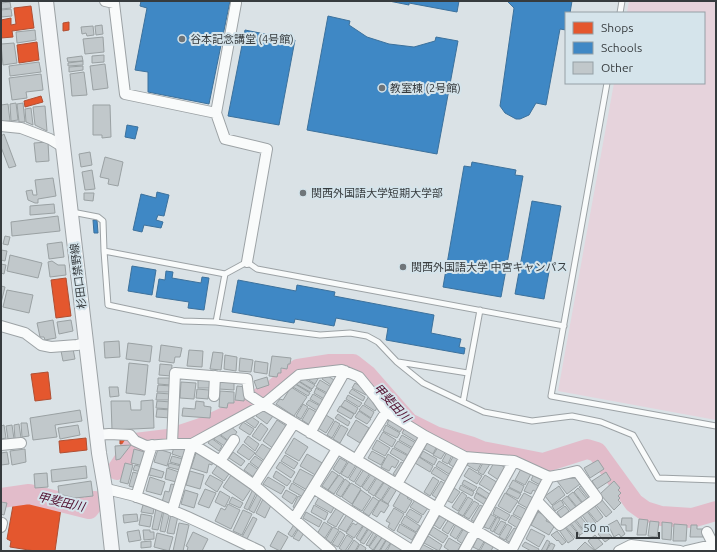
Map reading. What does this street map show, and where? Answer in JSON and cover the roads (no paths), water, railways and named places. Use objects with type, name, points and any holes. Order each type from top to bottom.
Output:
[{"type":"main road","name":"杉田口禁野線","points":[[46,1],[112,551]]},
{"type":"street","points":[[112,2],[125,94],[216,113]]},
{"type":"street","points":[[236,3],[216,113],[225,139],[268,149],[248,262]]},
{"type":"street","points":[[1,126],[21,128],[50,139],[63,147]]},
{"type":"street","points":[[1,326],[25,333],[41,345],[51,348],[86,343]]},
{"type":"street","points":[[172,511],[192,444],[262,404],[299,374],[342,370],[359,377],[386,412],[425,436],[465,457],[514,461],[549,477],[577,471],[597,498],[560,525],[537,502]]},
{"type":"street","points":[[310,433],[345,371]]},
{"type":"street","points":[[172,440],[175,373],[247,379],[249,395],[262,404],[511,551],[516,549],[549,477]]},
{"type":"street","points":[[214,396],[215,376]]},
{"type":"street","points":[[356,460],[386,412]]},
{"type":"street","points":[[254,485],[294,423]]},
{"type":"street","points":[[97,435],[130,435],[135,441],[149,445],[172,440],[192,444],[220,461],[254,485],[331,551]]},
{"type":"street","points":[[397,484],[425,436]]},
{"type":"street","points":[[220,461],[234,440]]},
{"type":"street","points":[[1,445],[20,443]]},
{"type":"street","points":[[136,497],[149,445]]},
{"type":"street","points":[[294,518],[337,449]]},
{"type":"street","points":[[313,488],[413,551],[465,457]]},
{"type":"street","points":[[464,551],[514,461]]},
{"type":"street","points":[[104,488],[136,497],[172,511],[260,551]]},
{"type":"street","points":[[1,523],[1,527]]},
{"type":"street","points":[[686,551],[715,547],[707,532]]},
{"type":"street","points":[[619,551],[631,545],[680,551]]},
{"type":"lane","points":[[620,12],[622,1]]},
{"type":"lane","points":[[607,84],[551,396],[716,426]]},
{"type":"lane","points":[[71,211],[98,217],[103,221],[108,305],[183,321],[216,322],[320,335],[350,333],[367,336],[378,342],[397,362],[423,383],[484,412],[532,421],[572,416],[602,422],[633,434],[658,478],[716,480]]},
{"type":"lane","points":[[104,251],[225,274],[248,262],[257,269],[564,326]]},
{"type":"lane","points":[[216,322],[225,274]]},
{"type":"lane","points":[[463,402],[480,310]]},
{"type":"lane","points":[[397,362],[468,373]]},
{"type":"waterway","name":"甲斐田川","points":[[117,470],[135,443],[168,439],[201,428],[231,414],[273,390],[298,369],[330,364],[353,364],[367,375],[409,423],[435,436],[482,451],[543,463],[587,449],[597,452],[634,503],[645,511],[661,516],[692,518],[716,511]]},
{"type":"waterway","name":"甲斐田川","points":[[1,498],[29,494],[89,509],[95,501]]},
{"type":"place","name":"谷本記念講堂 (4号館)","points":[[182,39]]},
{"type":"place","name":"教室棟 (2号館)","points":[[382,88]]},
{"type":"place","name":"関西外国語大学短期大学部","points":[[303,193]]},
{"type":"place","name":"関西外国語大学 中宮キャンパス","points":[[403,267]]}]
